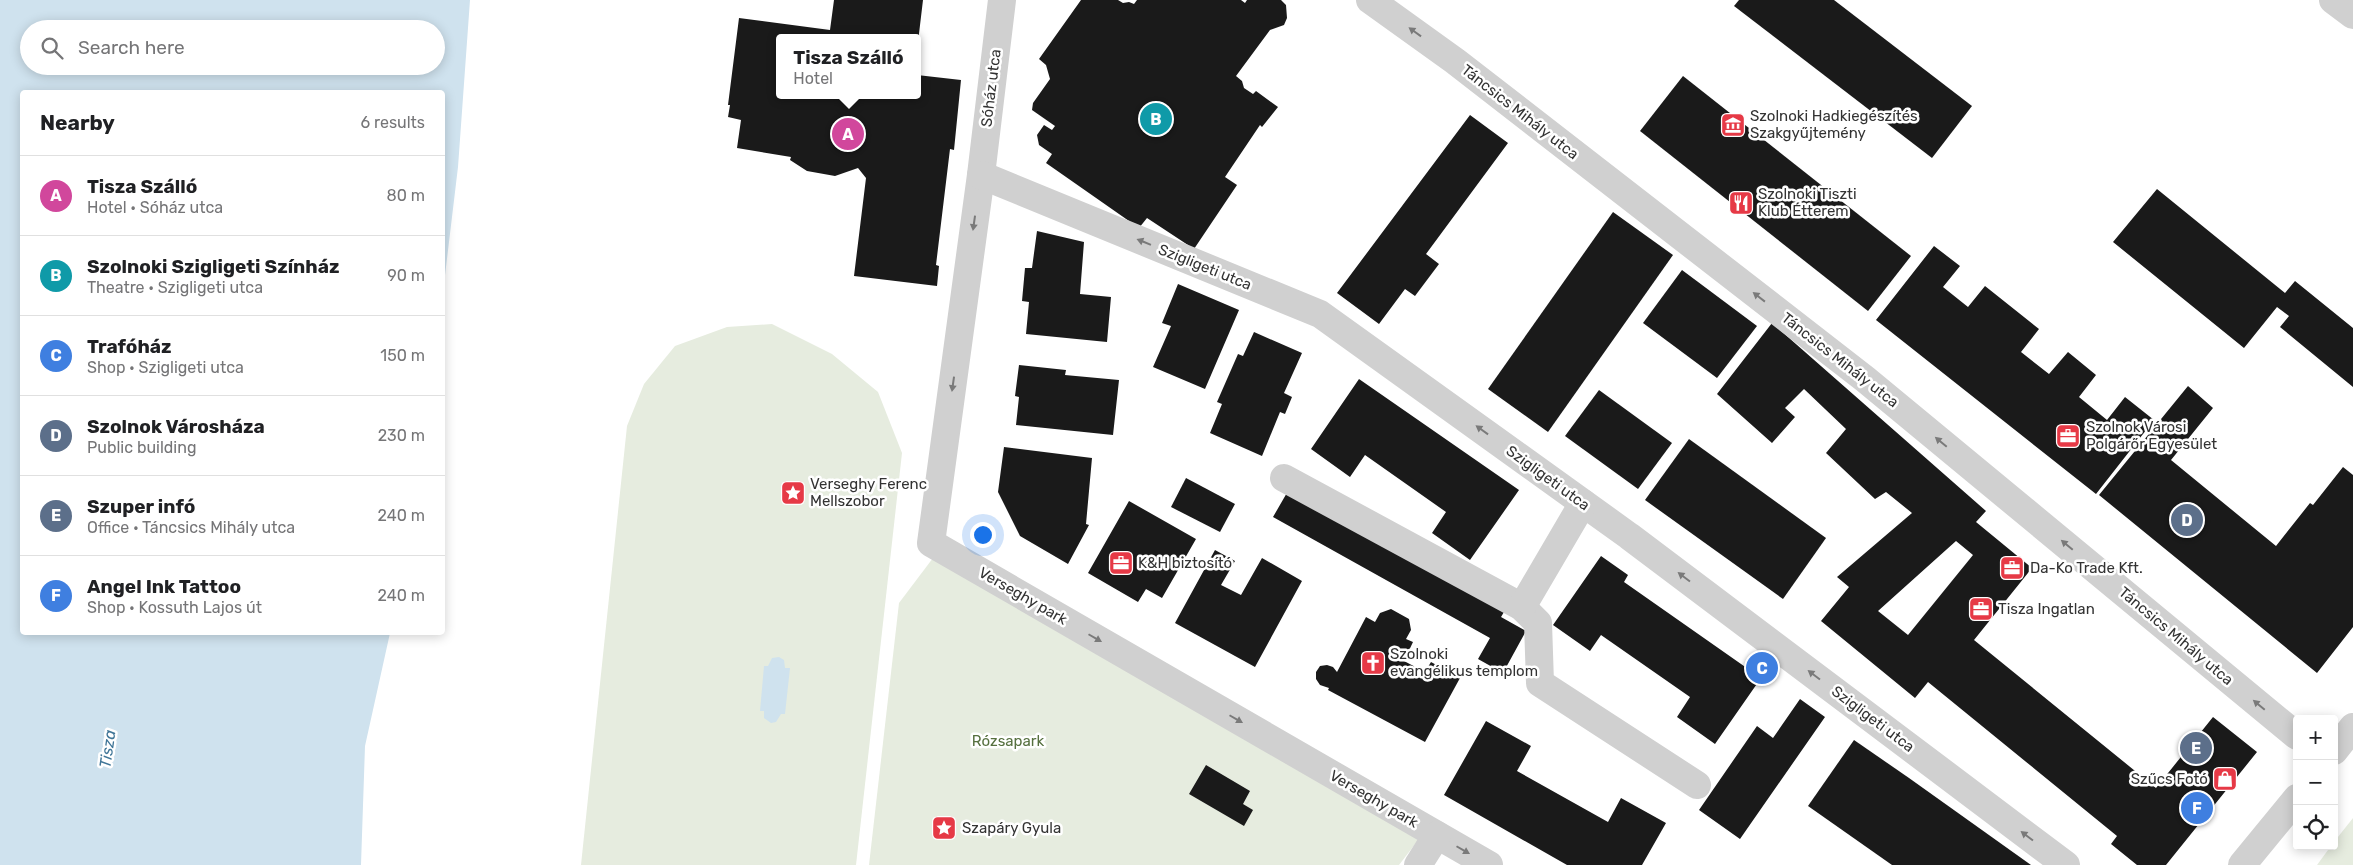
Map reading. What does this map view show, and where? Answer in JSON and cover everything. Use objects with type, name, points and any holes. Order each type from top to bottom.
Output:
[{"type":"street","name":"Sóház utca","points":[[981,175],[1002,0]]},
{"type":"street","name":"Táncsics Mihály utca","points":[[1370,0],[1454,61],[1865,379],[2293,733]]},
{"type":"street","points":[[2333,0],[2353,15]]},
{"type":"street","name":"Szigligeti utca","points":[[981,175],[1320,314],[1583,502],[2066,865]]},
{"type":"street","name":"Verseghy park","points":[[981,175],[931,543],[1437,835]]},
{"type":"street","points":[[1284,478],[1522,607],[1538,623],[1540,683],[1697,785]]},
{"type":"street","points":[[1522,607],[1583,502]]},
{"type":"street","points":[[2338,746],[2353,727]]},
{"type":"street","points":[[2242,865],[2293,803]]},
{"type":"street","points":[[1418,865],[1437,835],[1489,865]]},
{"type":"green space","points":[[772,324],[832,354],[878,392],[902,453],[856,865],[581,865],[627,426],[644,384],[675,346],[727,327]]},
{"type":"green space","name":"Rózsapark","points":[[936,554],[1419,839],[1399,865],[869,865],[899,603]]},
{"type":"green space","points":[[2353,818],[2353,865],[2317,865],[2328,850],[2338,850],[2338,837]]},
{"type":"water","name":"Tisza","points":[[0,0],[470,0],[458,167],[445,275],[445,90],[20,90],[20,635],[390,635],[365,746],[361,865],[0,865]]},
{"type":"water","points":[[779,657],[784,660],[785,668],[790,668],[785,714],[781,714],[776,722],[771,723],[764,718],[764,711],[760,711],[764,666],[768,666],[772,658]]},
{"type":"building","points":[[834,0],[923,0],[919,34],[776,34],[776,99],[921,99],[921,75],[961,80],[954,150],[950,149],[936,265],[939,266],[937,286],[854,276],[866,178],[858,168],[835,176],[807,171],[790,160],[791,157],[737,148],[741,120],[728,117],[730,105],[728,105],[739,18],[830,30]]},
{"type":"building","points":[[1081,0],[1118,0],[1123,3],[1129,2],[1134,4],[1137,0],[1241,0],[1245,3],[1247,0],[1281,0],[1286,5],[1287,18],[1284,25],[1270,30],[1236,76],[1242,81],[1244,88],[1253,94],[1256,91],[1278,107],[1262,127],[1260,125],[1225,177],[1237,185],[1194,249],[1147,218],[1139,228],[1046,163],[1052,154],[1039,145],[1037,135],[1044,125],[1052,130],[1055,126],[1032,110],[1033,103],[1050,79],[1046,65],[1039,59]]},
{"type":"building","points":[[1739,0],[1834,0],[1972,106],[1932,158],[1734,6]]},
{"type":"building","points":[[1683,76],[1911,256],[1868,311],[1640,131]]},
{"type":"building","points":[[1470,115],[1508,143],[1426,254],[1439,264],[1415,296],[1405,289],[1379,324],[1337,293]]},
{"type":"building","points":[[2157,189],[2285,293],[2295,281],[2353,328],[2353,387],[2280,327],[2289,316],[2277,307],[2244,348],[2113,242]]},
{"type":"building","points":[[1613,212],[1673,255],[1548,432],[1488,389]]},
{"type":"building","points":[[1037,231],[1084,242],[1080,294],[1111,297],[1107,342],[1026,334],[1029,302],[1022,301],[1025,268],[1032,268]]},
{"type":"building","points":[[1934,246],[1960,266],[1943,287],[1968,307],[1985,286],[2039,329],[2021,352],[2049,374],[2068,352],[2096,375],[2079,397],[2107,420],[2125,397],[2154,420],[2096,494],[1876,320]]},
{"type":"building","points":[[1682,270],[1757,326],[1717,378],[1643,323]]},
{"type":"building","points":[[1178,284],[1239,310],[1205,389],[1153,367],[1171,326],[1162,323]]},
{"type":"building","points":[[1772,323],[1986,511],[1976,522],[2032,568],[1974,640],[2156,788],[2213,717],[2257,752],[2166,865],[2137,865],[2111,844],[2117,836],[1928,682],[1915,698],[1821,621],[1849,587],[1837,577],[1912,513],[1886,492],[1875,499],[1826,453],[1846,429],[1804,389],[1785,408],[1795,417],[1772,443],[1717,394]],"holes":[[[1956,541],[1973,555],[1908,635],[1878,611]]]},
{"type":"building","points":[[1254,332],[1302,353],[1284,393],[1292,397],[1285,414],[1280,412],[1262,456],[1210,433],[1222,404],[1217,402],[1238,354],[1243,356]]},
{"type":"building","points":[[1019,365],[1066,370],[1065,375],[1119,380],[1113,435],[1016,425],[1019,397],[1015,396]]},
{"type":"building","points":[[1359,379],[1519,490],[1470,560],[1432,533],[1446,512],[1365,455],[1350,477],[1311,449]]},
{"type":"building","points":[[2188,386],[2213,408],[2171,460],[2276,546],[2310,503],[2313,505],[2343,467],[2353,475],[2353,627],[2317,673],[2099,495]]},
{"type":"building","points":[[1599,390],[1672,443],[1638,489],[1565,436]]},
{"type":"building","points":[[1689,439],[1826,538],[1783,599],[1645,500]]},
{"type":"building","points":[[1004,447],[1092,458],[1086,524],[1089,525],[1068,564],[1020,536],[998,492]]},
{"type":"building","points":[[1186,478],[1235,504],[1220,532],[1171,507]]},
{"type":"building","points":[[1288,491],[1504,612],[1501,617],[1526,631],[1503,673],[1478,659],[1490,638],[1273,517]]},
{"type":"building","points":[[1129,501],[1196,539],[1162,598],[1146,589],[1138,602],[1088,573]]},
{"type":"building","points":[[1215,550],[1235,561],[1221,585],[1241,595],[1262,558],[1302,581],[1255,667],[1175,623]]},
{"type":"building","points":[[1601,556],[1628,575],[1624,582],[1761,678],[1715,744],[1677,717],[1690,697],[1601,635],[1590,651],[1553,625]]},
{"type":"building","points":[[1391,609],[1409,619],[1411,630],[1406,639],[1413,642],[1404,661],[1425,672],[1431,662],[1460,678],[1425,742],[1328,690],[1329,688],[1320,685],[1316,679],[1316,672],[1320,666],[1327,665],[1333,667],[1337,672],[1366,617],[1375,622],[1380,613]]},
{"type":"building","points":[[1800,699],[1825,717],[1740,839],[1699,810],[1757,726],[1773,738]]},
{"type":"building","points":[[1486,721],[1531,746],[1517,771],[1608,822],[1621,798],[1666,823],[1642,865],[1567,865],[1444,795]]},
{"type":"building","points":[[1854,740],[2031,865],[1892,865],[1808,806]]},
{"type":"building","points":[[1206,765],[1250,791],[1243,804],[1253,810],[1244,826],[1189,794]]},
{"type":"place","name":"Szolnoki Szigligeti Színház","points":[[1156,119]]},
{"type":"place","name":"Szolnoki Hadkiegészítés Szakgyűjtemény","points":[[1733,125]]},
{"type":"place","name":"Tisza Szálló","points":[[848,134]]},
{"type":"place","name":"Szolnoki Tiszti Klub Étterem","points":[[1741,203]]},
{"type":"place","name":"Szolnok Városi Polgárőr Egyesület","points":[[2068,436]]},
{"type":"place","name":"Verseghy Ferenc Mellszobor","points":[[793,493]]},
{"type":"place","name":"Szolnok Városháza","points":[[2187,520]]},
{"type":"place","name":"K&H biztosító","points":[[1121,563]]},
{"type":"place","name":"Da-Ko Trade Kft.","points":[[2012,568]]},
{"type":"place","name":"Tisza Ingatlan","points":[[1981,609]]},
{"type":"place","name":"Szolnoki evangélikus templom","points":[[1373,663]]},
{"type":"place","name":"Trafóház","points":[[1762,668]]},
{"type":"place","name":"Szuper infó","points":[[2196,748]]},
{"type":"place","name":"Szűcs Fotó","points":[[2225,779]]},
{"type":"place","name":"Angel Ink Tattoo","points":[[2197,808]]},
{"type":"place","name":"Szapáry Gyula","points":[[944,828]]}]
